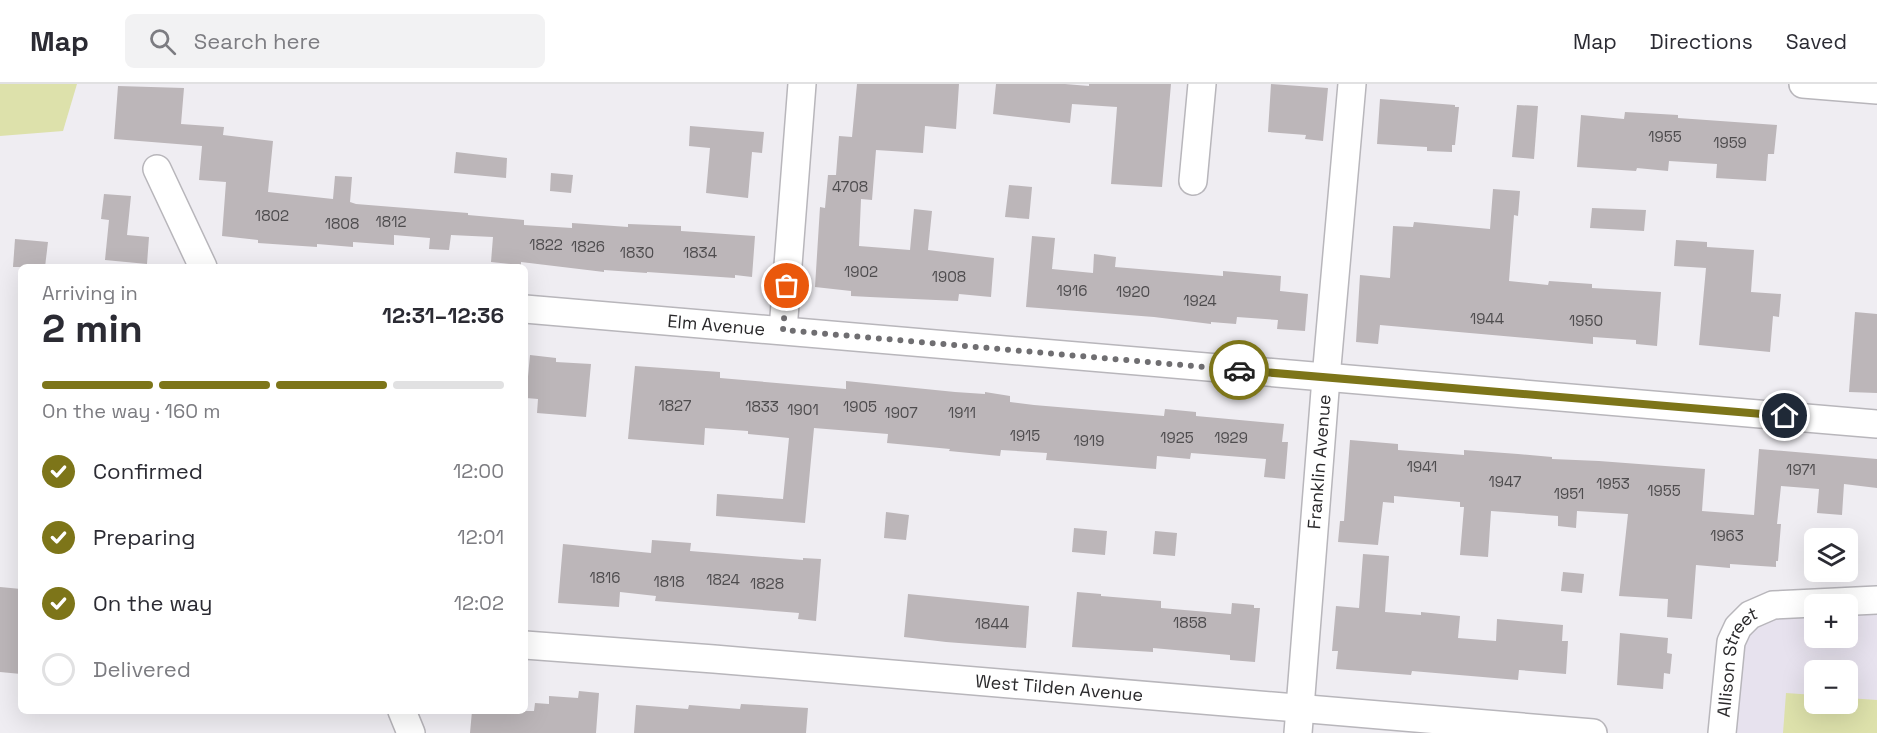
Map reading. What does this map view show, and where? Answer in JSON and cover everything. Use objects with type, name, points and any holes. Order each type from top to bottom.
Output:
[{"type":"street","points":[[783,330],[802,84]]},
{"type":"street","points":[[1193,181],[1202,84]]},
{"type":"street","name":"Franklin Avenue","points":[[1299,721],[1352,84]]},
{"type":"street","points":[[1803,84],[1877,90]]},
{"type":"street","points":[[157,169],[202,264]]},
{"type":"street","name":"Elm Avenue","points":[[528,309],[1877,424]]},
{"type":"street","name":"Allison Street","points":[[1722,733],[1731,642],[1738,627],[1749,615],[1773,604],[1877,600]]},
{"type":"street","name":"West Tilden Avenue","points":[[528,645],[714,659],[1299,721],[1593,733]]},
{"type":"street","points":[[403,714],[411,733]]},
{"type":"shaded area","points":[[1877,600],[1877,733],[1722,733],[1731,642],[1738,627],[1750,615],[1773,605],[1804,604],[1804,648],[1858,648],[1858,601]]},
{"type":"green space","points":[[0,84],[77,84],[63,131],[0,136]]},
{"type":"green space","points":[[1786,693],[1804,694],[1804,714],[1858,714],[1858,699],[1877,700],[1877,733],[1783,733]]},
{"type":"building","points":[[857,84],[959,84],[956,129],[925,126],[923,153],[876,150],[872,200],[861,199],[859,246],[910,250],[914,209],[932,211],[928,250],[994,258],[991,297],[959,294],[958,301],[851,296],[851,291],[815,287],[820,207],[825,208],[828,175],[836,175],[839,136],[852,137]]},
{"type":"building","points":[[996,84],[1089,86],[1089,84],[1171,84],[1162,187],[1111,184],[1117,107],[1072,104],[1070,123],[993,114]]},
{"type":"building","points":[[1271,84],[1328,88],[1323,141],[1305,139],[1306,135],[1268,132]]},
{"type":"building","points":[[118,86],[184,88],[181,124],[224,127],[223,135],[273,141],[268,192],[333,199],[335,176],[352,177],[350,202],[356,204],[524,220],[524,225],[572,228],[572,223],[628,227],[628,224],[681,226],[681,231],[755,236],[752,277],[735,275],[735,278],[604,270],[604,272],[521,262],[521,264],[511,264],[491,262],[493,237],[451,235],[449,250],[429,249],[430,238],[394,235],[394,245],[353,242],[353,247],[258,243],[258,240],[222,236],[226,182],[199,180],[202,146],[114,139]]},
{"type":"building","points":[[1380,99],[1459,107],[1455,145],[1452,145],[1452,152],[1427,151],[1427,147],[1377,144]]},
{"type":"building","points":[[1517,105],[1538,106],[1534,159],[1512,157]]},
{"type":"building","points":[[1625,112],[1777,125],[1774,154],[1768,154],[1766,181],[1716,178],[1717,164],[1669,161],[1668,171],[1577,167],[1581,115],[1624,119]]},
{"type":"building","points":[[690,126],[764,132],[762,153],[752,152],[748,198],[706,193],[710,148],[689,146]]},
{"type":"building","points":[[456,152],[507,158],[506,178],[454,173]]},
{"type":"building","points":[[551,173],[573,175],[571,193],[550,191]]},
{"type":"building","points":[[1009,185],[1032,187],[1029,219],[1005,217]]},
{"type":"building","points":[[1493,189],[1520,191],[1518,216],[1514,215],[1509,281],[1548,285],[1549,281],[1592,284],[1592,288],[1661,292],[1657,346],[1636,344],[1636,340],[1593,337],[1593,344],[1380,325],[1378,344],[1356,342],[1360,275],[1390,278],[1393,226],[1413,227],[1414,222],[1490,229]]},
{"type":"building","points":[[104,194],[131,196],[127,235],[149,237],[147,264],[105,260],[109,220],[101,219]]},
{"type":"building","points":[[1592,208],[1646,210],[1644,231],[1590,228]]},
{"type":"building","points":[[1032,236],[1055,238],[1052,269],[1093,273],[1094,254],[1116,257],[1115,267],[1223,276],[1223,271],[1281,276],[1280,291],[1308,294],[1305,331],[1277,329],[1278,320],[1237,317],[1236,324],[1211,322],[1211,324],[1026,307]]},
{"type":"building","points":[[15,239],[48,242],[45,264],[18,264],[18,267],[13,267]]},
{"type":"building","points":[[1676,240],[1707,242],[1707,247],[1754,250],[1751,292],[1781,294],[1779,317],[1773,316],[1770,352],[1699,345],[1706,268],[1674,266]]},
{"type":"building","points":[[1855,312],[1877,314],[1877,393],[1849,392]]},
{"type":"building","points":[[530,355],[556,358],[556,362],[591,364],[586,417],[537,413],[538,399],[528,398]]},
{"type":"building","points":[[635,366],[720,372],[720,378],[846,389],[846,381],[955,392],[985,394],[985,392],[1010,396],[1010,402],[1034,405],[1164,416],[1165,409],[1196,412],[1196,416],[1284,424],[1282,442],[1288,442],[1285,479],[1264,477],[1266,459],[1191,453],[1190,459],[1157,456],[1156,469],[1046,460],[1047,453],[1001,450],[1000,456],[949,451],[950,449],[887,443],[888,434],[814,428],[805,523],[716,516],[717,494],[783,499],[789,438],[748,434],[748,431],[705,428],[704,445],[628,439]]},
{"type":"building","points":[[1350,440],[1398,444],[1398,450],[1464,455],[1464,450],[1552,457],[1552,459],[1705,469],[1702,511],[1754,515],[1759,449],[1877,459],[1877,488],[1844,484],[1842,515],[1817,513],[1819,489],[1781,486],[1777,524],[1781,524],[1776,567],[1730,564],[1730,568],[1696,565],[1692,619],[1667,617],[1668,599],[1619,596],[1628,514],[1577,511],[1576,528],[1558,526],[1558,516],[1491,511],[1488,557],[1460,555],[1464,507],[1460,507],[1460,502],[1394,496],[1394,503],[1383,502],[1378,545],[1338,542],[1340,521],[1344,521]]},
{"type":"building","points":[[886,512],[909,515],[906,540],[884,538]]},
{"type":"building","points":[[1074,528],[1107,531],[1105,555],[1072,552]]},
{"type":"building","points":[[1155,531],[1177,533],[1175,556],[1153,554]]},
{"type":"building","points":[[652,540],[691,543],[690,551],[803,560],[803,558],[821,559],[816,621],[798,619],[799,613],[655,601],[656,596],[620,592],[619,607],[558,603],[563,544],[651,553]]},
{"type":"building","points":[[1363,554],[1389,556],[1385,612],[1421,615],[1421,612],[1460,616],[1458,638],[1496,641],[1497,619],[1563,625],[1562,641],[1568,641],[1566,674],[1519,670],[1518,680],[1412,671],[1411,675],[1336,669],[1338,651],[1332,651],[1336,606],[1359,608]]},
{"type":"building","points":[[1563,572],[1584,574],[1582,593],[1561,591]]},
{"type":"building","points":[[0,587],[18,589],[18,674],[0,672]]},
{"type":"building","points":[[1077,592],[1161,601],[1161,608],[1231,614],[1232,603],[1254,605],[1254,608],[1260,608],[1255,662],[1230,660],[1230,655],[1153,648],[1153,652],[1072,647]]},
{"type":"building","points":[[908,594],[1029,606],[1026,648],[904,637]]},
{"type":"building","points":[[1620,633],[1668,638],[1667,653],[1672,654],[1670,674],[1664,673],[1663,689],[1617,685]]},
{"type":"building","points":[[579,691],[599,693],[596,733],[470,733],[472,714],[528,714],[528,711],[534,711],[535,703],[549,704],[549,696],[578,698]]},
{"type":"building","points":[[741,704],[808,708],[806,733],[634,733],[636,705],[688,709],[689,705],[740,709]]},
{"type":"way so far","points":[[787,286],[783,330],[1239,370]]},
{"type":"route","points":[[1239,370],[1785,416]]}]
